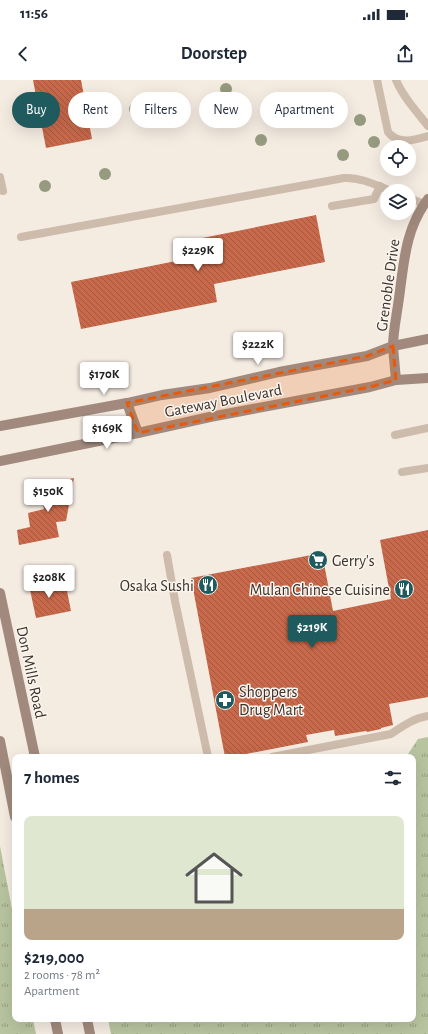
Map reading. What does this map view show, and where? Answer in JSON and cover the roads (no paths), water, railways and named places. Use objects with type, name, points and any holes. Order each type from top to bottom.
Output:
[{"type":"street","name":"Grenoble Drive","points":[[396,380],[393,346],[407,244],[412,227],[426,202]]},
{"type":"street","name":"Gateway Boulevard","points":[[0,426],[127,403],[162,395],[210,388],[279,372],[367,356],[393,346],[428,339]]},
{"type":"street","name":"Gateway Boulevard","points":[[0,461],[396,380],[428,378]]},
{"type":"street","points":[[127,403],[138,433]]},
{"type":"street","name":"Don Mills Road","points":[[0,593],[34,754]]},
{"type":"street","points":[[0,741],[12,802]]},
{"type":"street","points":[[56,1022],[58,1034]]},
{"type":"street","points":[[88,1022],[90,1034]]},
{"type":"lane","points":[[377,80],[388,132],[391,136],[401,140],[428,136]]},
{"type":"lane","points":[[396,80],[428,126]]},
{"type":"lane","points":[[0,177],[2,191]]},
{"type":"lane","points":[[21,237],[351,177],[380,186],[374,200],[332,206]]},
{"type":"lane","points":[[416,200],[426,202]]},
{"type":"lane","points":[[395,435],[428,428]]},
{"type":"lane","points":[[402,472],[428,468]]},
{"type":"lane","points":[[167,555],[175,601],[207,754]]},
{"type":"lane","points":[[288,754],[391,734],[405,724],[419,717],[428,716]]},
{"type":"place","name":"Gerry's","points":[[318,560]]},
{"type":"place","name":"Osaka Sushi","points":[[208,585]]},
{"type":"place","name":"Mulan Chinese Cuisine","points":[[404,589]]},
{"type":"place","name":"Shoppers Drug Mart","points":[[225,700]]}]
